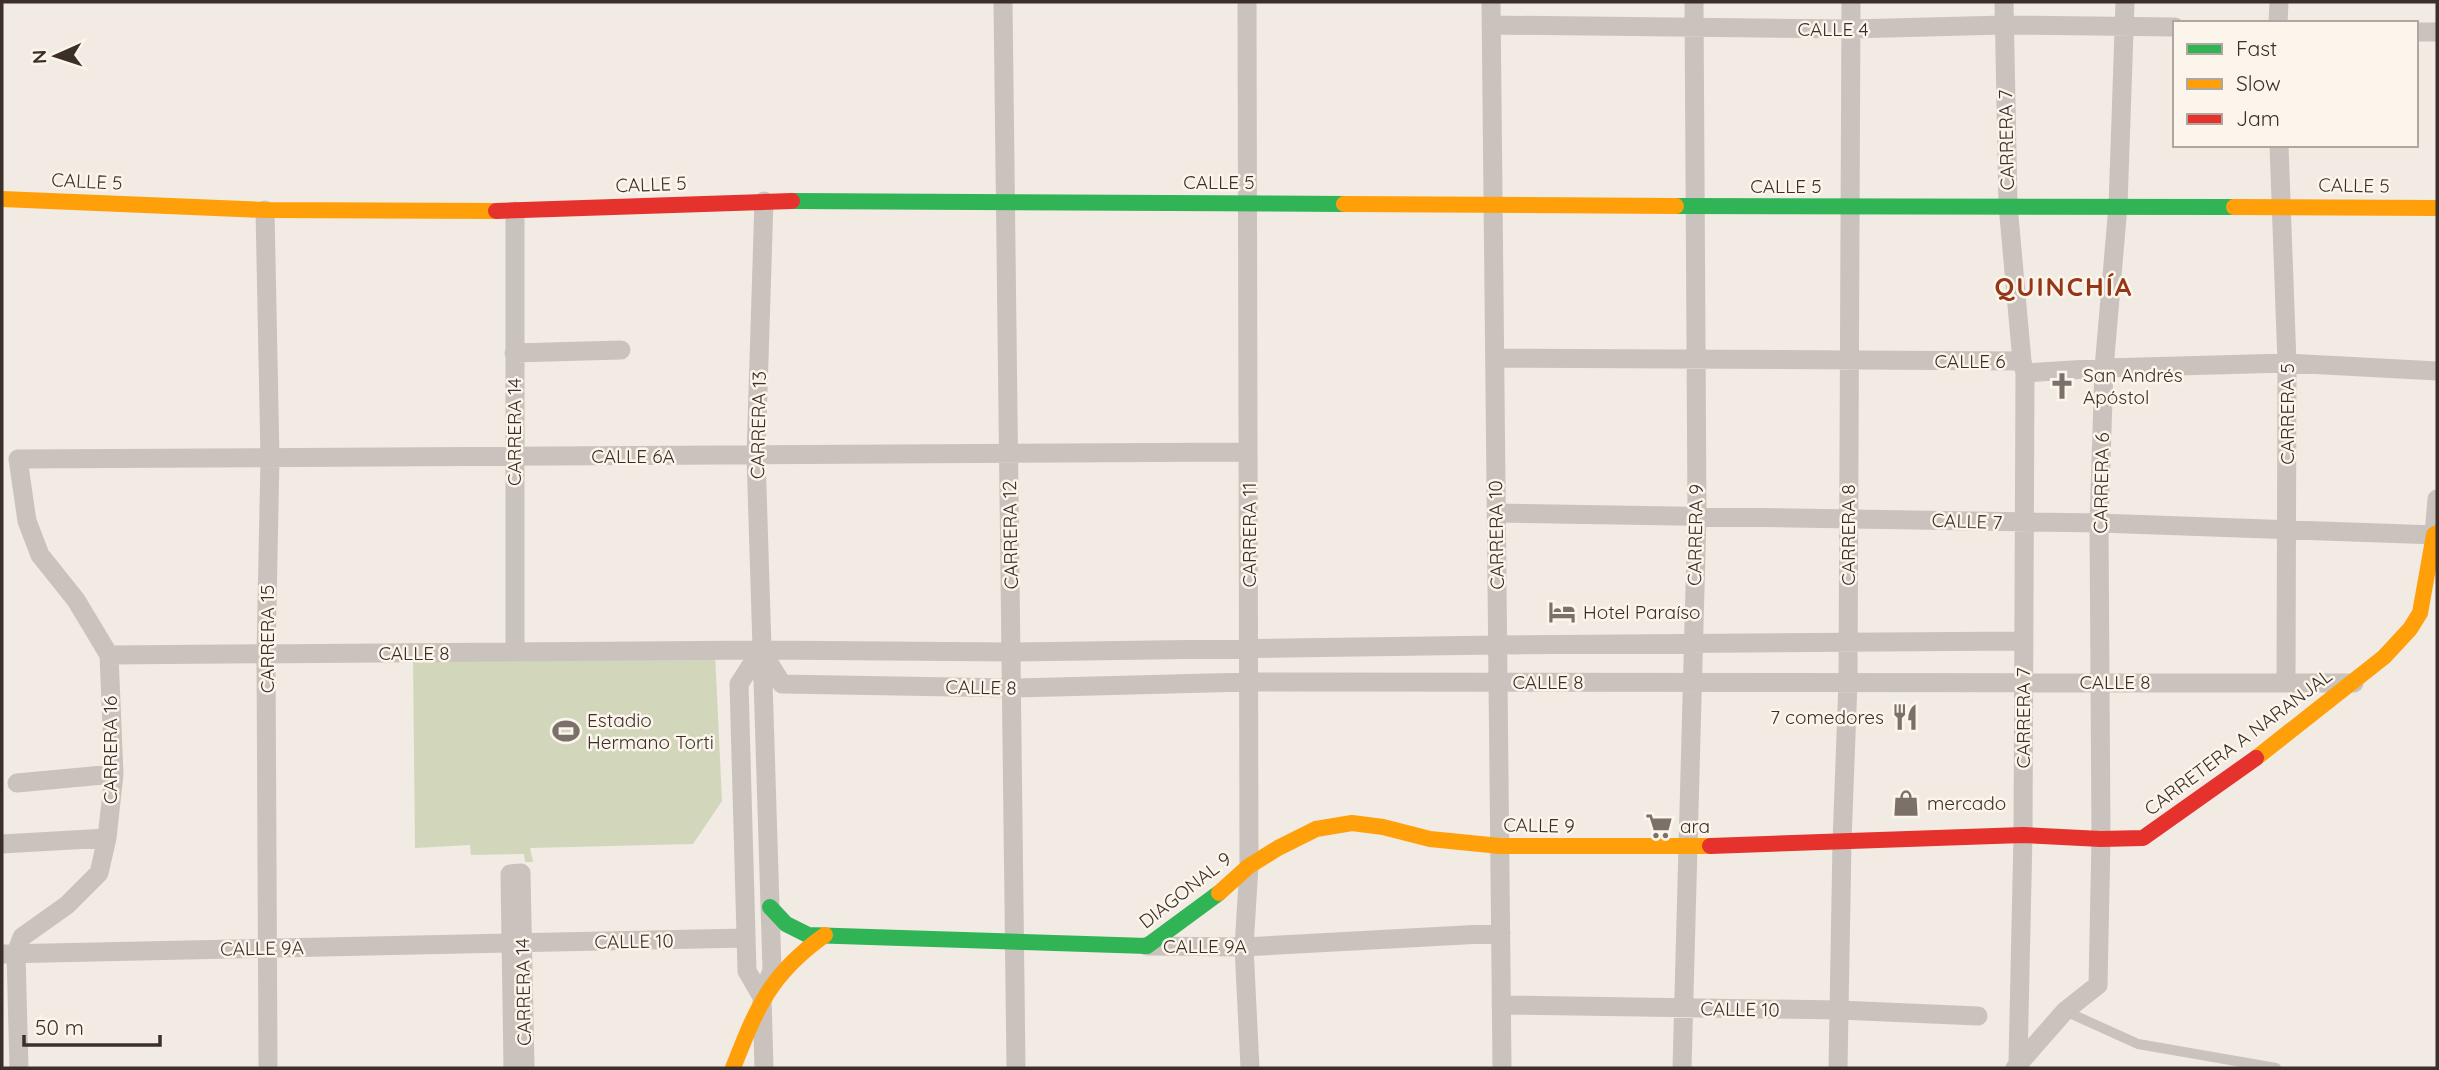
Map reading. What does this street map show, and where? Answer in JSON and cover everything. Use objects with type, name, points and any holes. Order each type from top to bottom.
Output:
[{"type":"street","name":"CARRERA 12","points":[[1003,2],[1016,1068]]},
{"type":"street","name":"CARRERA 11","points":[[1247,2],[1249,866],[1244,947],[1250,1068]]},
{"type":"street","name":"CARRERA 10","points":[[1491,2],[1502,1068]]},
{"type":"street","name":"CARRERA 9","points":[[1682,1068],[1696,515],[1694,2]]},
{"type":"street","name":"CARRERA 8","points":[[1838,1068],[1848,682],[1851,2]]},
{"type":"street","name":"CARRERA 7","points":[[2004,2],[2008,205],[2023,367],[2026,522],[2022,641],[2023,835],[2017,1066]]},
{"type":"street","name":"CARRERA 6","points":[[2065,1011],[2098,985],[2101,839],[2099,523],[2104,368],[2118,206],[2125,2]]},
{"type":"street","points":[[2278,21],[2279,2]]},
{"type":"street","name":"CALLE 4","points":[[1491,25],[1851,29],[2004,25],[2173,27]]},
{"type":"street","points":[[2418,32],[2437,32]]},
{"type":"street","name":"CARRERA 5","points":[[2279,147],[2287,363],[2286,682]]},
{"type":"street","name":"CALLE 5","points":[[2,199],[265,210],[515,211],[764,201],[1850,207],[2280,205],[2437,208]]},
{"type":"street","name":"CARRERA 13","points":[[764,201],[756,455],[772,970],[762,997],[764,1068]]},
{"type":"street","name":"CARRERA 15","points":[[265,210],[270,458],[266,654],[268,1068]]},
{"type":"street","name":"CARRERA 14","points":[[515,211],[515,652]]},
{"type":"street","points":[[514,352],[621,350]]},
{"type":"street","name":"CALLE 6","points":[[1494,358],[1849,361],[2104,368],[2287,363],[2437,371]]},
{"type":"street","name":"CALLE 6A","points":[[18,459],[1248,452]]},
{"type":"street","name":"CARRERA 16","points":[[9,953],[22,937],[67,905],[99,873],[107,838],[114,774],[109,655],[76,600],[40,555],[27,521],[18,459]]},
{"type":"street","points":[[2436,534],[2437,499]]},
{"type":"street","name":"CALLE 7","points":[[1496,513],[1849,517],[2436,534]]},
{"type":"street","name":"CARRETERA A NARANJAL","points":[[1842,842],[2023,835],[2143,838],[2270,748],[2384,657],[2410,629],[2420,613],[2436,534]]},
{"type":"street","name":"CALLE 8","points":[[109,655],[761,650],[1011,652],[2022,641]]},
{"type":"street","name":"CARRERA 13","points":[[761,650],[738,684],[747,971],[762,997]]},
{"type":"street","name":"CALLE 8","points":[[761,650],[782,684],[1012,688],[1249,682],[2354,682]]},
{"type":"street","points":[[17,783],[114,774]]},
{"type":"street","name":"CALLE 9","points":[[1249,866],[1316,829],[1352,823],[1383,827],[1430,839],[1500,846],[1687,847],[1842,842]]},
{"type":"street","points":[[2,844],[107,838]]},
{"type":"street","name":"DIAGONAL 9","points":[[1147,946],[1214,897],[1249,866]]},
{"type":"street","name":"CARRERA 14","points":[[521,873],[517,944],[525,1068]]},
{"type":"street","name":"CALLE 9A","points":[[770,906],[780,920],[793,930],[808,935],[1244,947],[1501,933]]},
{"type":"street","points":[[733,1068],[762,997],[789,962],[825,935]]},
{"type":"street","name":"CALLE 10","points":[[517,944],[746,938]]},
{"type":"street","points":[[513,1068],[517,944]]},
{"type":"street","name":"CALLE 9A","points":[[9,953],[517,944]]},
{"type":"street","points":[[9,953],[19,1068]]},
{"type":"street","name":"CALLE 10","points":[[1501,1005],[1839,1010],[1978,1016]]},
{"type":"street","points":[[2017,1066],[2065,1011]]},
{"type":"lane","points":[[2065,1011],[2138,1044],[2235,1064],[2276,1068]]},
{"type":"green space","name":"Estadio Hermano Torti","points":[[715,652],[722,801],[693,844],[530,848],[533,862],[525,862],[524,854],[471,855],[470,845],[415,848],[413,661]]},
{"type":"traffic: fast","points":[[792,201],[1344,204]]},
{"type":"traffic: fast","points":[[1676,206],[2234,207]]},
{"type":"traffic: fast","points":[[770,907],[786,924],[808,935],[1147,946],[1219,893]]},
{"type":"traffic: slow","points":[[2,199],[265,210],[496,211]]},
{"type":"traffic: slow","points":[[1344,204],[1676,206]]},
{"type":"traffic: slow","points":[[2234,207],[2437,208]]},
{"type":"traffic: slow","points":[[2256,758],[2384,657],[2410,629],[2420,613],[2434,535],[2437,533]]},
{"type":"traffic: slow","points":[[1219,893],[1249,866],[1278,848],[1316,829],[1352,823],[1383,827],[1430,839],[1500,846],[1710,846]]},
{"type":"traffic: slow","points":[[733,1068],[767,993],[791,964],[825,935]]},
{"type":"traffic: jam","points":[[496,211],[792,201]]},
{"type":"traffic: jam","points":[[1710,846],[2023,835],[2143,838],[2256,758]]},
{"type":"place","name":"San Andrés Apóstol","points":[[2062,386]]},
{"type":"place","name":"Hotel Paraíso","points":[[1562,612]]},
{"type":"place","name":"7 comedores","points":[[1905,717]]},
{"type":"place","name":"Estadio Hermano Torti","points":[[566,731]]},
{"type":"place","name":"mercado","points":[[1906,803]]},
{"type":"place","name":"ara","points":[[1659,826]]},
{"type":"district","name":"QUINCHÍA","points":[[2064,287]]}]
